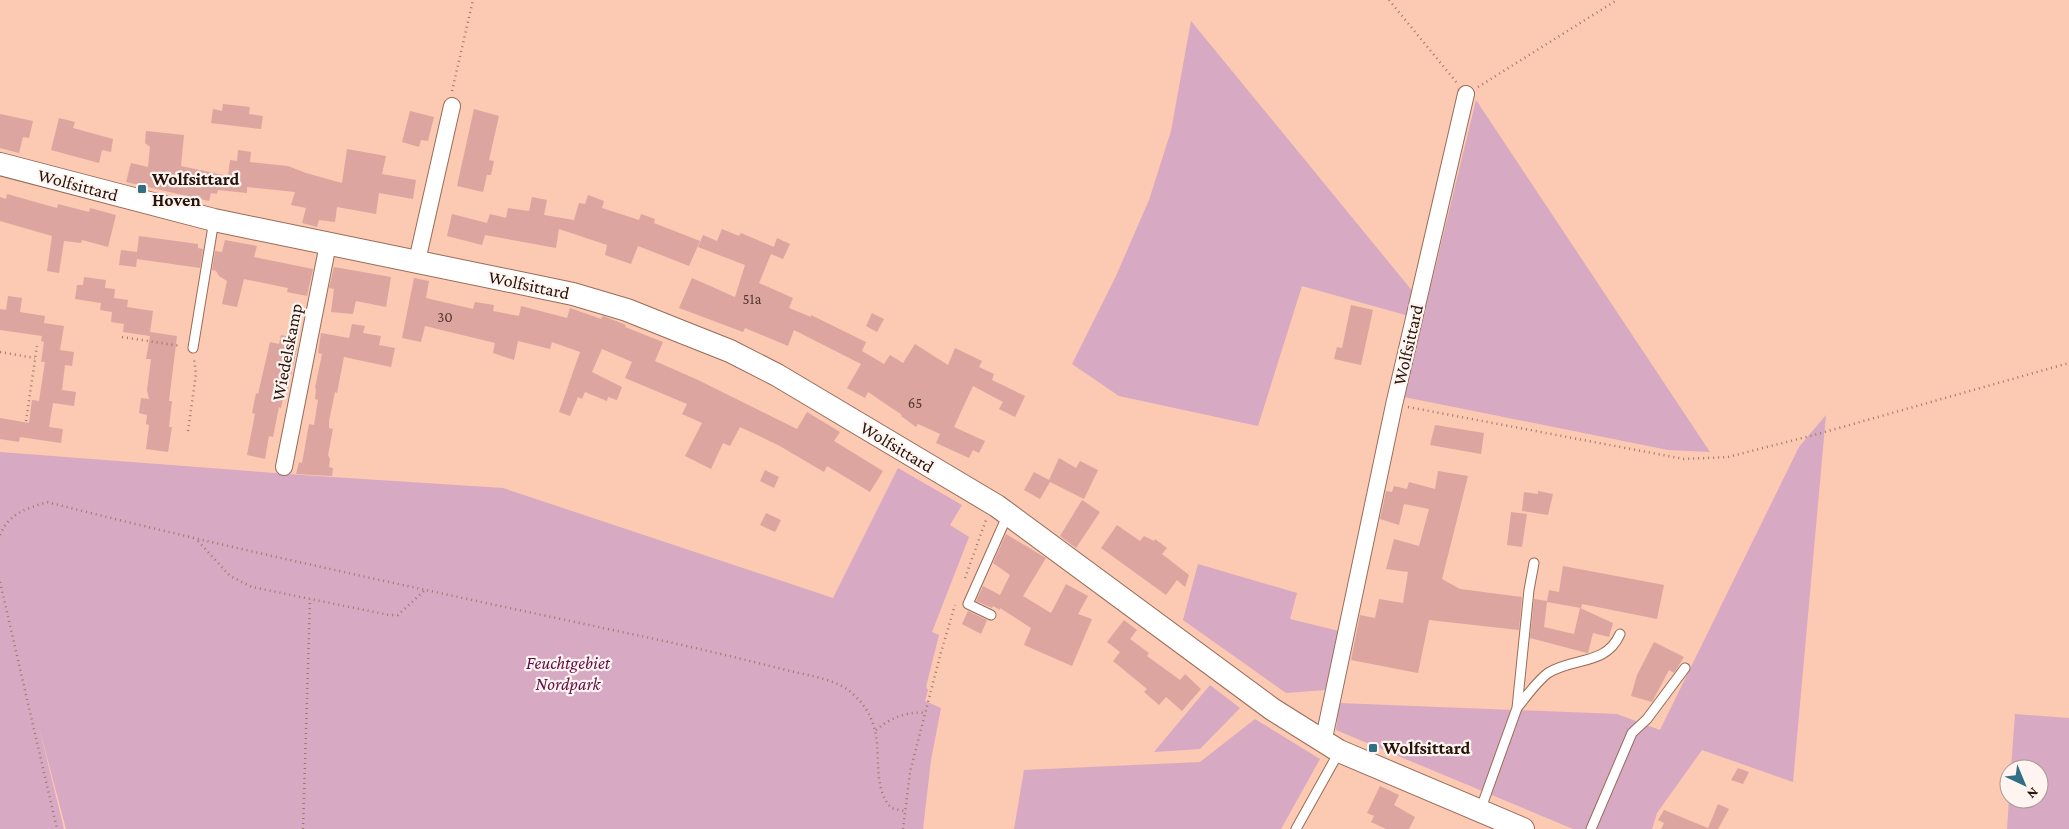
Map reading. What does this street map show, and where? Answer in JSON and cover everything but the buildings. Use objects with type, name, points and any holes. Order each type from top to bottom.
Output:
[{"type":"street","name":"Wolfsittard","points":[[1331,747],[1394,404],[1466,94]]},
{"type":"street","points":[[417,262],[452,106]]},
{"type":"street","name":"Wolfsittard","points":[[0,164],[214,220],[573,294],[627,310],[730,352],[777,375],[1002,510],[1272,709],[1331,747],[1523,829]]},
{"type":"street","name":"Wiedelskamp","points":[[284,467],[328,244]]},
{"type":"lane","points":[[193,348],[214,220]]},
{"type":"lane","points":[[990,615],[968,604],[1002,510]]},
{"type":"lane","points":[[1480,811],[1517,708],[1528,599],[1534,563]]},
{"type":"lane","points":[[1517,708],[1547,674],[1566,664],[1600,657],[1616,641],[1620,634]]},
{"type":"lane","points":[[1591,829],[1632,733],[1647,719],[1686,668]]},
{"type":"lane","points":[[1296,829],[1331,747]]},
{"type":"path","points":[[452,106],[451,97],[473,0]]},
{"type":"path","points":[[1389,0],[1466,94],[1616,0]]},
{"type":"path","points":[[122,337],[193,348],[196,374],[188,432]]},
{"type":"path","points":[[26,421],[37,346]]},
{"type":"path","points":[[0,352],[35,358]]},
{"type":"path","points":[[1394,404],[1684,460],[1728,457],[1814,435],[2069,363]]},
{"type":"path","points":[[0,535],[2,526],[11,516],[22,510],[47,502],[198,540],[726,655],[829,681],[852,692],[869,713],[876,730],[882,793],[891,808],[904,811]]},
{"type":"path","points":[[963,583],[986,520],[1002,510]]},
{"type":"path","points":[[198,540],[230,576],[252,587],[389,615],[398,614],[425,590]]},
{"type":"path","points":[[0,582],[57,829]]},
{"type":"path","points":[[303,829],[310,599]]},
{"type":"path","points":[[903,829],[910,772],[941,652],[957,601]]},
{"type":"path","points":[[876,730],[903,715],[912,712],[926,713]]},
{"type":"green space","points":[[1191,21],[1414,293],[1409,316],[1302,286],[1258,426],[1119,396],[1072,364],[1116,276],[1149,200],[1171,131]]},
{"type":"green space","points":[[1476,100],[1710,452],[1668,450],[1404,397]]},
{"type":"green space","points":[[1826,415],[1793,782],[1702,750],[1657,813],[1652,829],[1573,829],[1336,730],[1339,703],[1617,714],[1660,730],[1799,447]]},
{"type":"green space","name":"Feuchtgebiet Nordpark","points":[[0,452],[503,488],[833,598],[898,468],[962,505],[950,525],[969,537],[932,632],[939,635],[926,687],[928,690],[925,701],[941,708],[931,760],[923,829],[66,829],[38,723],[64,829],[0,829]]},
{"type":"green space","points":[[1198,564],[1297,593],[1290,619],[1339,631],[1325,690],[1286,693],[1183,620]]},
{"type":"green space","points":[[1210,685],[1240,708],[1200,749],[1154,752]]},
{"type":"green space","points":[[2015,714],[2069,718],[2069,829],[2007,829],[2008,809],[2049,809],[2049,759],[2012,759]]},
{"type":"green space","points":[[1255,719],[1320,759],[1281,829],[1014,829],[1024,770],[1200,762]]},
{"type":"place","name":"Wolfsittard Hoven","points":[[142,189]]},
{"type":"place","name":"Wolfsittard","points":[[1373,748]]}]
